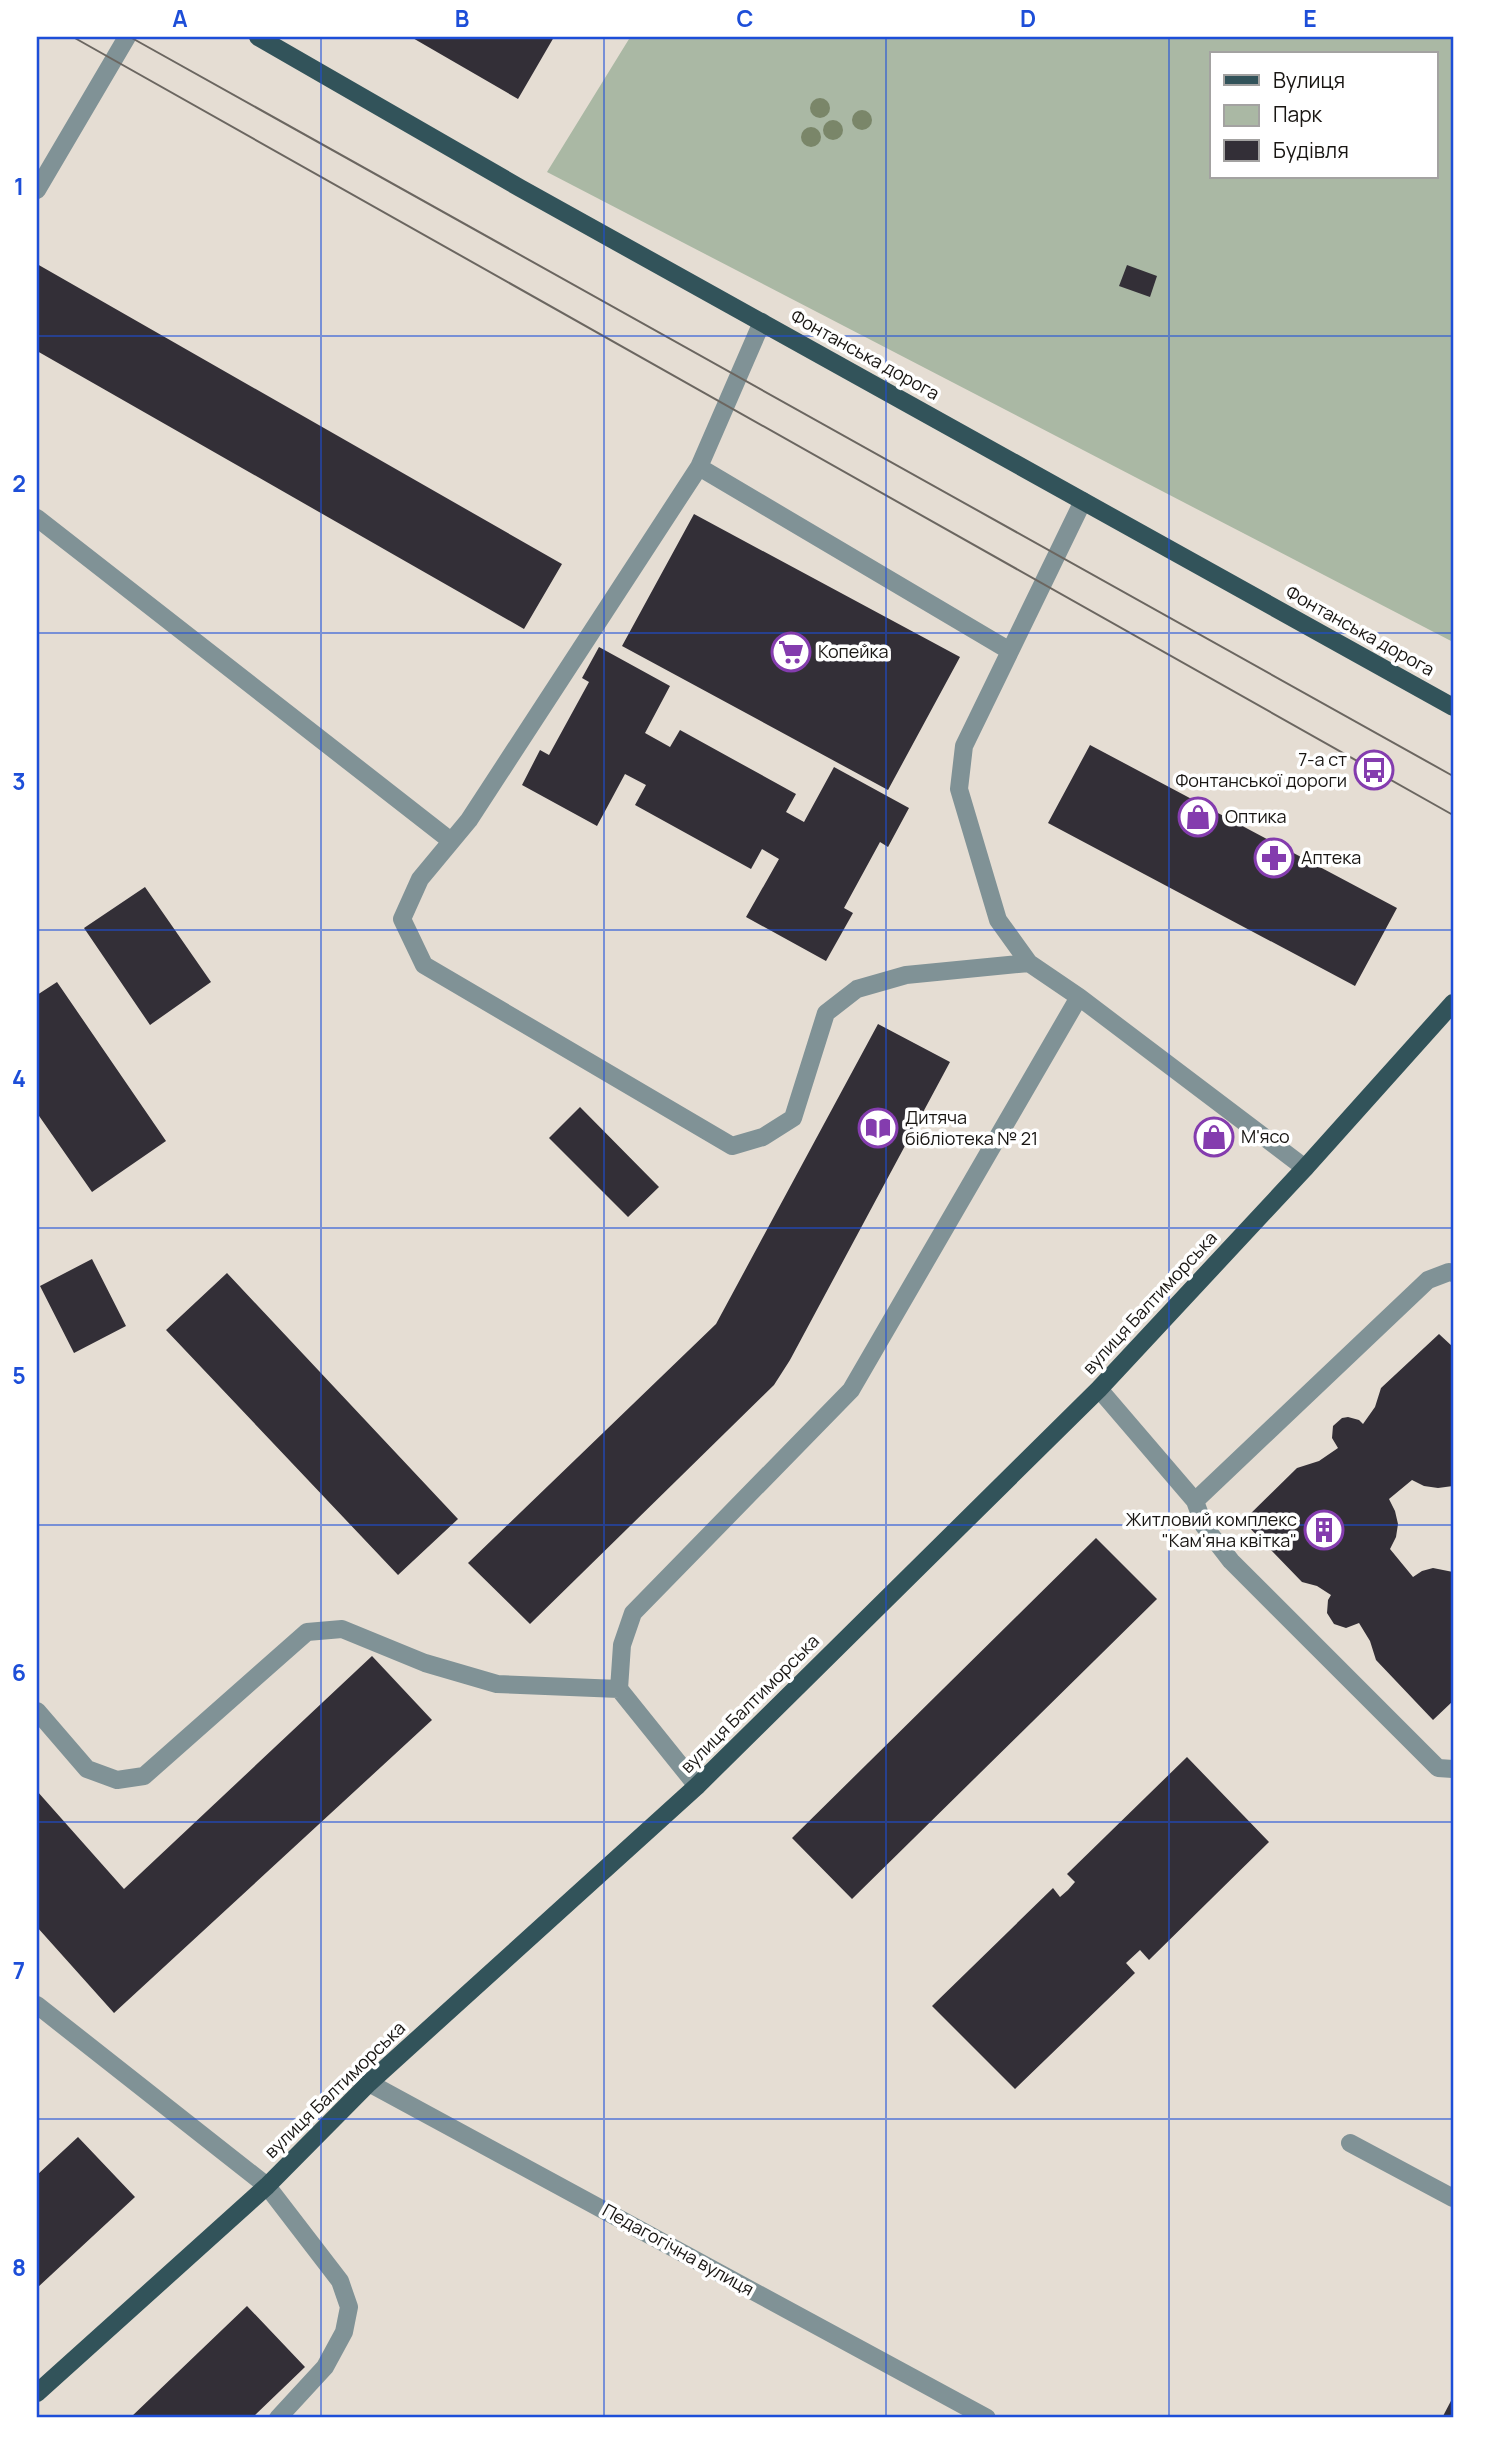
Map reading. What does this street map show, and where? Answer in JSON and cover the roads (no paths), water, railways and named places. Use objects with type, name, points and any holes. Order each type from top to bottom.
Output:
[{"type":"main road","name":"Фонтанська дорога","points":[[258,37],[422,133],[1453,707]]},
{"type":"main road","name":"вулиця Балтиморська","points":[[37,2393],[267,2186],[369,2082],[697,1786],[1099,1390],[1305,1168],[1453,1003]]},
{"type":"street","points":[[37,190],[127,37]]},
{"type":"street","points":[[762,322],[699,467],[469,820],[420,879],[402,919],[424,965],[732,1146],[763,1137],[793,1118],[825,1013],[857,989],[906,975],[1029,963]]},
{"type":"street","points":[[699,467],[1010,651]]},
{"type":"street","points":[[1083,501],[964,746],[959,789],[998,920],[1029,963],[1305,1168]]},
{"type":"street","points":[[37,518],[451,841]]},
{"type":"street","points":[[697,1786],[619,1689],[622,1645],[633,1613],[851,1390],[1079,998]]},
{"type":"street","points":[[1195,1501],[1428,1280],[1453,1273]]},
{"type":"street","points":[[1099,1390],[1195,1501],[1204,1526],[1231,1561],[1438,1768],[1453,1769]]},
{"type":"street","points":[[37,1711],[88,1769],[117,1780],[144,1776],[307,1632],[342,1629],[425,1663],[497,1684],[619,1689]]},
{"type":"street","points":[[37,2006],[267,2186],[340,2281],[349,2307],[344,2332],[325,2367],[278,2418]]},
{"type":"street","name":"Педагогічна вулиця","points":[[369,2082],[987,2418]]},
{"type":"street","points":[[1350,2143],[1453,2198]]},
{"type":"tram line","points":[[73,37],[1453,815]]},
{"type":"tram line","points":[[130,37],[1453,776]]},
{"type":"place","name":"Копейка","points":[[791,652]]},
{"type":"place","name":"7-а ст Фонтанської дороги","points":[[1374,770]]},
{"type":"place","name":"Оптика","points":[[1198,817]]},
{"type":"place","name":"Аптека","points":[[1274,858]]},
{"type":"place","name":"Дитяча бібліотека № 21","points":[[878,1128]]},
{"type":"place","name":"М'ясо","points":[[1214,1137]]},
{"type":"place","name":"Житловий комплекс \"Кам'яна квітка\"","points":[[1324,1530]]}]
